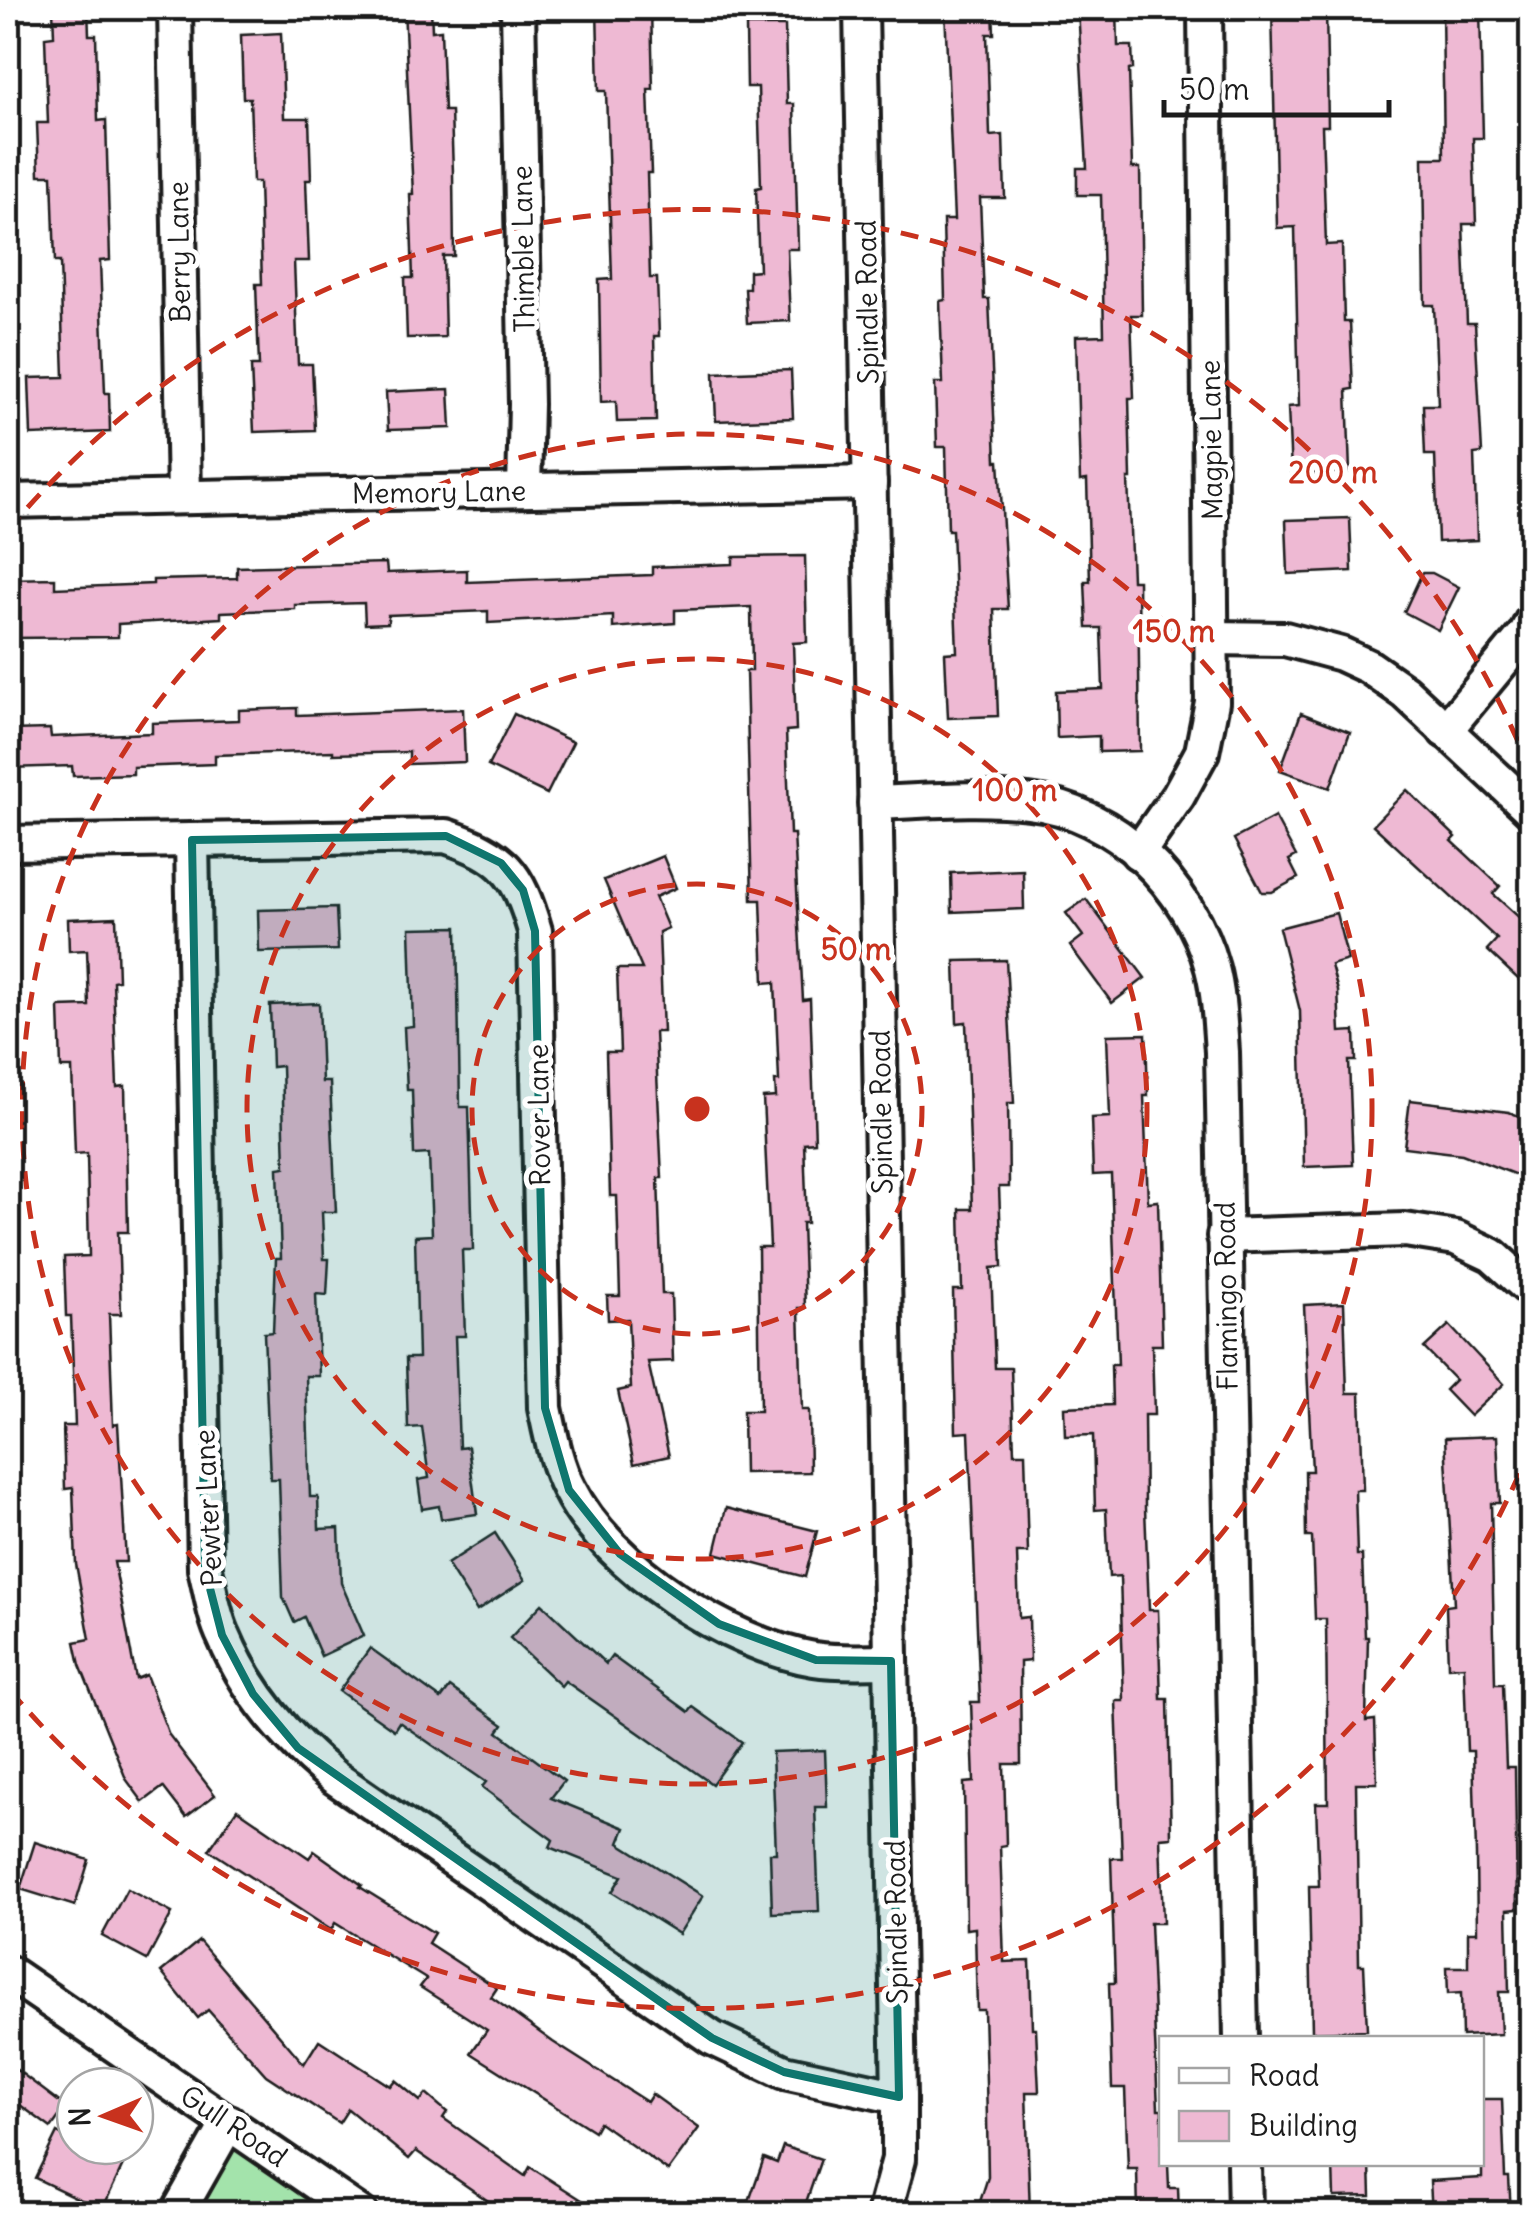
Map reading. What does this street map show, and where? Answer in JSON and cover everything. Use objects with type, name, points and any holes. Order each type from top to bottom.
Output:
[{"type":"street","name":"Berry Lane","points":[[174,8],[184,497]]},
{"type":"street","name":"Thimble Lane","points":[[518,8],[526,404],[524,490]]},
{"type":"street","name":"Spindle Road","points":[[861,8],[899,2097],[899,2158],[884,2214]]},
{"type":"street","name":"Magpie Lane","points":[[1138,853],[1178,796],[1202,752],[1212,702],[1204,8]]},
{"type":"street","name":"Memory Lane","points":[[8,501],[870,483]]},
{"type":"street","points":[[1445,731],[1532,621]]},
{"type":"street","points":[[1214,638],[1286,640],[1341,654],[1369,667],[1406,692],[1532,811]]},
{"type":"street","name":"Flamingo Road","points":[[876,802],[1033,802],[1091,821],[1138,853],[1184,902],[1212,968],[1222,1052],[1241,2036]]},
{"type":"street","name":"Rover Lane","points":[[8,843],[446,836],[479,847],[501,863],[523,890],[535,931],[545,1408],[556,1458],[569,1490],[590,1522],[620,1554],[659,1586],[719,1624],[776,1650],[816,1660],[891,1661]]},
{"type":"street","name":"Pewter Lane","points":[[192,840],[205,1570],[222,1635],[253,1694],[298,1748],[334,1777],[712,2038],[784,2072],[899,2097]]},
{"type":"street","points":[[1224,1236],[1405,1230],[1456,1238],[1492,1256],[1532,1291]]},
{"type":"street","name":"Gull Road","points":[[8,1972],[362,2214]]},
{"type":"street","points":[[177,2214],[228,2122]]},
{"type":"street","points":[[1244,2166],[1245,2214]]},
{"type":"highlighted area","points":[[446,836],[501,863],[523,890],[535,931],[545,1408],[569,1490],[620,1554],[719,1624],[816,1660],[891,1661],[899,2097],[784,2072],[712,2038],[298,1748],[253,1694],[222,1635],[205,1569],[192,840]]},
{"type":"green space","points":[[227,2129],[351,2214],[179,2214]]},
{"type":"building","points":[[53,8],[88,8],[89,35],[96,35],[98,121],[106,120],[110,260],[100,261],[110,432],[31,435],[29,378],[64,377],[52,175],[39,175],[37,123],[48,123],[45,37],[54,36]]},
{"type":"building","points":[[404,8],[431,8],[432,31],[441,30],[444,111],[451,111],[453,173],[454,256],[443,256],[445,337],[407,338],[405,278],[413,278],[413,194]]},
{"type":"building","points":[[597,8],[651,8],[651,173],[647,173],[650,278],[657,278],[656,421],[617,422],[616,401],[601,402],[599,280],[612,279],[606,91],[599,91]]},
{"type":"building","points":[[945,8],[993,8],[994,34],[987,34],[990,136],[1003,135],[1005,198],[980,198],[1008,609],[994,609],[998,716],[948,718],[945,653],[957,652],[946,447],[937,447],[935,383],[943,383],[943,220],[954,220]]},
{"type":"building","points":[[1078,8],[1117,8],[1118,46],[1132,46],[1132,168],[1140,168],[1142,315],[1131,315],[1134,398],[1129,398],[1128,479],[1132,580],[1138,580],[1140,751],[1099,752],[1099,736],[1057,738],[1056,691],[1103,689],[1101,628],[1087,628],[1087,480],[1080,481],[1076,336],[1104,335],[1101,195],[1077,195],[1077,168],[1087,168]]},
{"type":"building","points":[[1272,8],[1326,8],[1328,126],[1322,126],[1326,245],[1342,244],[1344,322],[1350,322],[1353,389],[1347,390],[1350,472],[1291,474],[1288,407],[1299,406],[1295,227],[1277,228]]},
{"type":"building","points":[[1442,8],[1480,8],[1483,138],[1473,138],[1476,224],[1463,224],[1467,323],[1475,323],[1482,453],[1474,454],[1477,540],[1438,542],[1435,455],[1425,455],[1423,405],[1438,405],[1434,305],[1425,305],[1423,158],[1444,158]]},
{"type":"building","points":[[746,26],[785,26],[787,104],[794,104],[798,249],[787,249],[790,321],[747,323],[745,288],[749,288],[749,271],[759,270],[756,188],[761,187],[758,87],[747,87]]},
{"type":"building","points":[[281,33],[284,118],[309,118],[309,261],[294,261],[298,364],[312,364],[315,430],[254,432],[251,366],[259,366],[256,284],[262,284],[259,182],[253,182],[250,98],[243,98],[241,35]]},
{"type":"building","points":[[791,370],[793,418],[716,421],[714,373]]},
{"type":"building","points":[[449,389],[451,428],[388,430],[386,392]]},
{"type":"building","points":[[1350,518],[1352,571],[1288,574],[1286,520]]},
{"type":"building","points":[[805,556],[807,642],[793,643],[796,730],[786,731],[803,1000],[810,999],[815,1142],[804,1143],[805,1308],[799,1308],[802,1410],[809,1410],[810,1472],[744,1473],[743,1411],[760,1411],[758,1247],[770,1247],[763,1098],[776,1097],[775,1081],[779,1081],[775,982],[764,983],[761,900],[752,900],[746,671],[752,671],[751,607],[675,610],[675,623],[613,628],[613,616],[488,623],[488,611],[388,615],[388,623],[365,624],[364,603],[295,605],[295,609],[221,612],[221,618],[118,624],[118,637],[8,638],[8,579],[55,578],[55,588],[153,584],[153,580],[237,578],[237,567],[386,563],[387,573],[467,570],[467,582],[652,575],[652,567],[733,564],[733,557]]},
{"type":"building","points":[[1422,573],[1432,573],[1459,587],[1438,630],[1404,612]]},
{"type":"building","points":[[297,708],[297,715],[463,709],[465,762],[409,764],[409,752],[333,751],[215,755],[215,764],[133,767],[133,774],[73,776],[72,766],[8,768],[8,730],[50,729],[51,737],[152,733],[152,723],[239,720],[239,710]]},
{"type":"building","points":[[1301,713],[1350,732],[1330,788],[1280,770]]},
{"type":"building","points":[[514,714],[573,742],[547,794],[488,766]]},
{"type":"building","points":[[1407,790],[1456,837],[1452,841],[1500,886],[1493,894],[1532,929],[1532,992],[1487,950],[1497,939],[1373,825]]},
{"type":"building","points":[[1275,817],[1296,856],[1289,860],[1298,878],[1272,892],[1262,892],[1234,839]]},
{"type":"building","points":[[663,856],[676,888],[655,897],[668,928],[659,932],[663,1032],[655,1032],[662,1178],[658,1178],[662,1294],[671,1294],[673,1361],[648,1362],[669,1456],[634,1464],[618,1391],[631,1388],[628,1319],[608,1320],[607,1296],[620,1296],[617,1196],[610,1196],[606,1052],[620,1052],[617,969],[642,969],[604,880]]},
{"type":"building","points":[[1023,870],[1024,909],[952,912],[951,873]]},
{"type":"building","points":[[1086,899],[1145,978],[1112,1003],[1070,946],[1083,936],[1066,913]]},
{"type":"building","points":[[336,908],[338,950],[259,952],[258,910]]},
{"type":"building","points":[[1336,913],[1348,960],[1331,965],[1338,991],[1340,1032],[1355,1031],[1356,1061],[1349,1061],[1353,1165],[1304,1167],[1300,1011],[1279,928]]},
{"type":"building","points":[[116,917],[118,980],[113,981],[117,1087],[125,1086],[128,1232],[118,1232],[121,1314],[109,1314],[113,1425],[118,1424],[126,1562],[114,1562],[136,1679],[146,1675],[169,1735],[215,1795],[186,1817],[163,1787],[143,1802],[126,1779],[80,1665],[75,1642],[90,1639],[76,1564],[73,1488],[65,1489],[63,1426],[75,1426],[71,1316],[66,1316],[64,1257],[89,1256],[87,1153],[75,1154],[72,1068],[61,1068],[59,1007],[89,1006],[87,950],[69,951],[68,919]]},
{"type":"building","points":[[457,927],[460,1107],[469,1107],[473,1250],[462,1250],[465,1336],[455,1336],[459,1448],[468,1447],[477,1514],[441,1519],[439,1506],[422,1509],[418,1480],[429,1478],[422,1427],[408,1428],[406,1358],[418,1358],[415,1236],[432,1235],[429,1154],[414,1155],[412,1090],[407,1090],[404,1027],[413,1026],[410,928]]},
{"type":"building","points":[[1006,960],[1014,1103],[1008,1103],[1009,1187],[999,1187],[1002,1267],[991,1268],[995,1368],[1011,1368],[1014,1453],[1025,1453],[1028,1553],[1017,1553],[1019,1618],[1029,1617],[1030,1661],[1020,1662],[1021,1764],[1004,1764],[1006,1845],[1000,1846],[1004,1962],[1030,1961],[1039,2092],[1026,2092],[1030,2214],[976,2214],[988,2177],[984,2010],[977,2010],[975,1928],[966,1929],[964,1783],[974,1782],[971,1702],[980,1702],[969,1432],[956,1433],[953,1290],[962,1290],[960,1209],[972,1209],[966,1022],[957,1023],[955,961]]},
{"type":"building","points":[[319,1003],[322,1082],[330,1082],[336,1212],[322,1212],[324,1259],[329,1259],[327,1295],[316,1294],[319,1376],[306,1376],[310,1497],[318,1497],[319,1529],[339,1528],[341,1583],[364,1636],[321,1656],[304,1617],[294,1622],[283,1597],[279,1479],[270,1479],[264,1333],[273,1332],[276,1258],[281,1258],[278,1168],[285,1167],[282,1066],[272,1067],[270,1005]]},
{"type":"building","points":[[1146,1034],[1148,1202],[1158,1201],[1162,1345],[1152,1345],[1154,1415],[1144,1415],[1145,1508],[1149,1610],[1158,1610],[1161,1699],[1168,1699],[1171,1837],[1160,1838],[1163,1923],[1150,1923],[1159,2166],[1168,2166],[1169,2188],[1178,2188],[1179,2214],[1138,2214],[1137,2169],[1128,2169],[1125,2088],[1112,2088],[1109,1983],[1115,1983],[1111,1858],[1122,1858],[1116,1701],[1124,1701],[1120,1576],[1109,1577],[1106,1509],[1095,1510],[1093,1435],[1065,1436],[1064,1407],[1112,1405],[1111,1365],[1118,1365],[1111,1174],[1093,1175],[1091,1118],[1110,1117],[1107,1035]]},
{"type":"building","points":[[1410,1100],[1509,1112],[1532,1121],[1532,1181],[1462,1154],[1404,1147]]},
{"type":"building","points":[[1344,1303],[1347,1393],[1360,1393],[1363,1490],[1355,1490],[1357,1555],[1362,1555],[1368,1637],[1366,1721],[1375,1720],[1377,1783],[1356,1783],[1359,1965],[1364,1965],[1367,2030],[1312,2032],[1309,1886],[1319,1886],[1316,1803],[1328,1803],[1326,1619],[1315,1619],[1312,1537],[1306,1537],[1305,1471],[1312,1471],[1304,1305]]},
{"type":"building","points":[[1449,1325],[1504,1384],[1470,1416],[1445,1390],[1455,1380],[1424,1348]]},
{"type":"building","points":[[1497,1436],[1500,1503],[1491,1503],[1495,1684],[1503,1684],[1506,1767],[1515,1767],[1517,1909],[1507,1910],[1509,1992],[1499,1992],[1501,2034],[1462,2036],[1461,1993],[1448,1994],[1447,1967],[1468,1967],[1468,1932],[1477,1932],[1476,1854],[1473,1751],[1467,1751],[1464,1666],[1448,1667],[1446,1606],[1454,1605],[1445,1438]]},
{"type":"building","points":[[726,1508],[817,1531],[805,1577],[715,1553]]},
{"type":"building","points":[[495,1533],[525,1580],[477,1611],[447,1564]]},
{"type":"building","points":[[542,1604],[606,1664],[612,1656],[689,1712],[693,1707],[742,1742],[712,1784],[565,1681],[561,1686],[510,1638]]},
{"type":"building","points":[[370,1648],[441,1699],[450,1687],[503,1725],[498,1732],[564,1781],[551,1798],[625,1828],[619,1843],[703,1896],[679,1934],[612,1892],[622,1876],[550,1847],[553,1840],[482,1787],[486,1782],[399,1722],[394,1730],[339,1691]]},
{"type":"building","points":[[825,1750],[827,1807],[815,1807],[819,1911],[772,1913],[770,1853],[776,1853],[772,1752]]},
{"type":"building","points":[[237,1809],[309,1858],[314,1851],[360,1887],[434,1933],[428,1943],[497,1988],[491,1997],[553,2042],[647,2102],[652,2094],[699,2128],[668,2171],[599,2122],[594,2131],[471,2053],[487,2030],[420,1987],[426,1979],[335,1923],[331,1930],[209,1850]]},
{"type":"building","points":[[35,1842],[89,1860],[75,1906],[20,1889]]},
{"type":"building","points":[[127,1889],[172,1913],[147,1960],[102,1936]]},
{"type":"building","points":[[199,1941],[304,2064],[319,2040],[390,2086],[395,2080],[420,2101],[426,2094],[447,2112],[443,2118],[525,2176],[530,2167],[604,2214],[507,2214],[416,2151],[409,2159],[348,2109],[339,2123],[266,2075],[208,2010],[198,2018],[161,1972]]},
{"type":"building","points":[[17,2070],[55,2099],[55,2122],[51,2128],[8,2096],[8,2083]]},
{"type":"building","points":[[1484,2099],[1502,2099],[1505,2177],[1509,2177],[1511,2214],[1432,2214],[1430,2181],[1482,2178]]},
{"type":"building","points":[[55,2137],[55,2166],[123,2166],[102,2210],[35,2178]]},
{"type":"building","points":[[783,2146],[821,2159],[802,2214],[775,2214],[748,2204],[764,2158],[777,2163]]},
{"type":"building","points":[[1333,2166],[1370,2166],[1371,2196],[1334,2197]]}]
